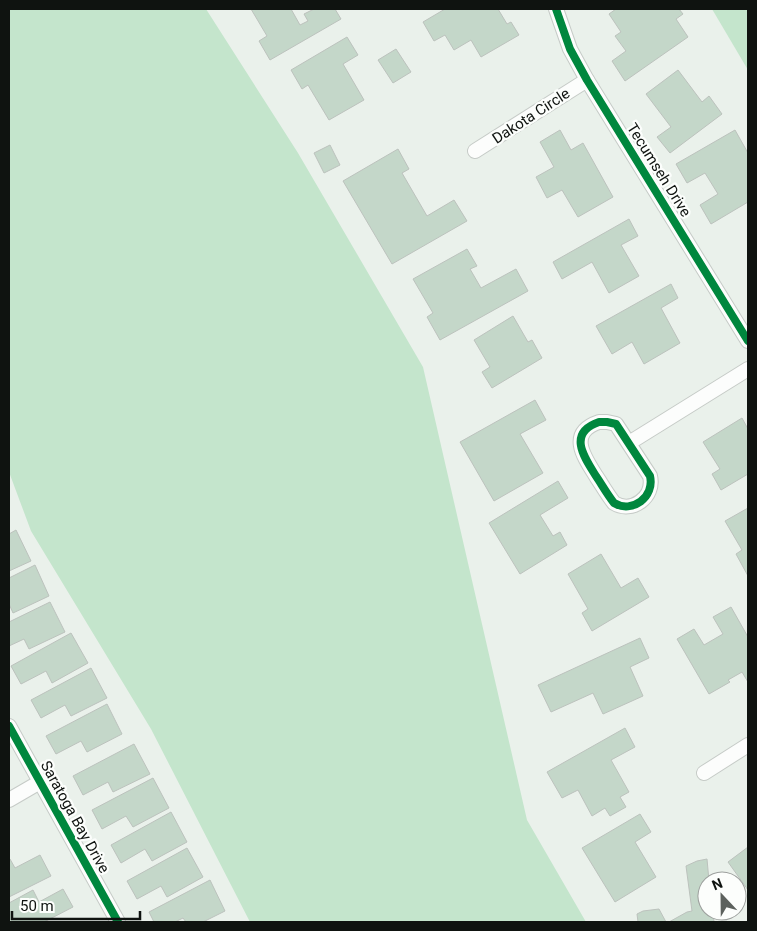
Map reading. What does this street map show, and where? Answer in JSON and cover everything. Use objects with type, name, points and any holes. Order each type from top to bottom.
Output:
[{"type":"street","name":"Tecumseh Drive","points":[[556,9],[570,49],[587,80],[748,341]]},
{"type":"street","name":"Dakota Circle","points":[[475,151],[587,80]]},
{"type":"street","points":[[629,443],[748,369]]},
{"type":"street","points":[[607,422],[616,424],[629,443],[648,472],[651,481],[648,494],[644,500],[626,507],[614,503],[608,496],[583,456],[580,442],[586,429],[592,424],[607,422]]},
{"type":"street","name":"Saratoga Bay Drive","points":[[9,726],[118,922]]},
{"type":"street","points":[[704,773],[748,745]]},
{"type":"street","points":[[9,800],[40,782]]},
{"type":"green space","points":[[9,9],[206,9],[298,153],[423,367],[527,820],[586,922],[250,922],[151,729],[31,531],[9,472]]},
{"type":"green space","points":[[712,9],[748,9],[748,70]]},
{"type":"building","points":[[251,9],[291,9],[300,25],[308,21],[304,14],[314,9],[335,9],[341,19],[270,60],[259,41],[267,36]]},
{"type":"building","points":[[445,9],[498,9],[507,24],[511,22],[519,35],[481,57],[471,40],[454,50],[445,35],[434,41],[423,22]]},
{"type":"building","points":[[616,9],[679,9],[683,14],[676,19],[688,37],[625,81],[612,61],[626,51],[615,36],[621,32],[609,14]]},
{"type":"building","points":[[347,37],[358,55],[343,64],[364,100],[329,120],[308,85],[302,89],[291,70]]},
{"type":"building","points":[[396,49],[411,72],[393,83],[378,60]]},
{"type":"building","points":[[678,70],[702,102],[709,96],[722,114],[670,153],[657,137],[671,127],[646,94]]},
{"type":"building","points":[[560,130],[571,150],[583,143],[613,197],[578,217],[562,190],[547,198],[536,177],[554,167],[540,142]]},
{"type":"building","points":[[735,130],[748,153],[748,202],[711,224],[700,205],[718,194],[705,173],[687,183],[676,164]]},
{"type":"building","points":[[330,145],[340,165],[324,173],[314,153]]},
{"type":"building","points":[[398,149],[409,169],[402,173],[427,216],[454,200],[467,221],[392,264],[343,181]]},
{"type":"building","points":[[629,219],[638,236],[621,245],[639,276],[609,293],[592,262],[562,279],[553,262]]},
{"type":"building","points":[[467,249],[477,266],[470,269],[481,288],[516,269],[528,291],[440,340],[427,317],[433,313],[413,279]]},
{"type":"building","points":[[671,284],[678,298],[661,308],[680,343],[644,364],[632,342],[612,354],[596,326]]},
{"type":"building","points":[[513,316],[528,342],[532,340],[542,358],[492,388],[482,372],[490,367],[474,340]]},
{"type":"building","points":[[535,400],[546,420],[520,434],[543,473],[494,501],[460,442]]},
{"type":"building","points":[[742,418],[748,429],[748,474],[721,490],[712,474],[720,469],[703,442]]},
{"type":"building","points":[[558,481],[568,498],[540,515],[553,536],[560,532],[567,545],[520,574],[489,523]]},
{"type":"building","points":[[748,508],[748,576],[736,554],[742,550],[725,521]]},
{"type":"building","points":[[16,530],[31,561],[9,571],[9,534]]},
{"type":"building","points":[[601,554],[621,588],[638,578],[649,597],[592,631],[582,613],[588,609],[568,574]]},
{"type":"building","points":[[35,565],[49,596],[13,613],[9,604],[9,578]]},
{"type":"building","points":[[50,602],[65,632],[29,649],[24,639],[9,646],[9,622]]},
{"type":"building","points":[[731,607],[748,637],[748,682],[742,672],[728,680],[730,682],[709,694],[677,639],[694,629],[704,645],[723,634],[713,617]]},
{"type":"building","points":[[71,633],[88,663],[52,683],[46,671],[21,684],[11,666]]},
{"type":"building","points":[[640,638],[649,658],[630,667],[643,696],[603,714],[593,693],[551,712],[538,685]]},
{"type":"building","points":[[91,668],[107,698],[71,716],[65,705],[41,718],[31,700]]},
{"type":"building","points":[[107,704],[122,734],[87,752],[81,741],[56,754],[46,736]]},
{"type":"building","points":[[625,728],[635,747],[611,760],[629,792],[620,797],[626,807],[610,816],[605,808],[592,816],[578,790],[562,798],[547,772]]},
{"type":"building","points":[[134,744],[150,774],[113,792],[108,782],[83,795],[73,776]]},
{"type":"building","points":[[153,778],[169,808],[133,827],[126,816],[102,829],[92,810]]},
{"type":"building","points":[[171,812],[187,842],[152,861],[145,849],[121,863],[111,845]]},
{"type":"building","points":[[640,814],[651,832],[635,842],[656,877],[615,902],[582,848]]},
{"type":"building","points":[[748,847],[748,890],[747,871],[734,871],[728,862]]},
{"type":"building","points":[[187,848],[203,877],[167,897],[161,886],[137,899],[127,881]]},
{"type":"building","points":[[40,855],[51,876],[9,897],[9,860],[15,868]]},
{"type":"building","points":[[707,859],[708,871],[697,871],[697,921],[714,922],[669,922],[692,911],[686,866]]},
{"type":"building","points":[[210,880],[225,911],[203,922],[186,922],[183,918],[175,922],[154,922],[149,912]]},
{"type":"building","points":[[63,889],[73,907],[44,922],[9,922],[9,903],[33,890],[39,902]]},
{"type":"building","points":[[659,909],[666,922],[638,922],[637,914],[643,911]]},
{"type":"cycle path","points":[[556,9],[570,49],[587,80],[748,341]]},
{"type":"cycle path","points":[[599,422],[616,424],[650,476],[651,484],[646,497],[635,505],[621,506],[614,503],[591,469],[583,453],[581,446],[583,432],[599,422]]},
{"type":"cycle path","points":[[9,726],[118,922]]}]
